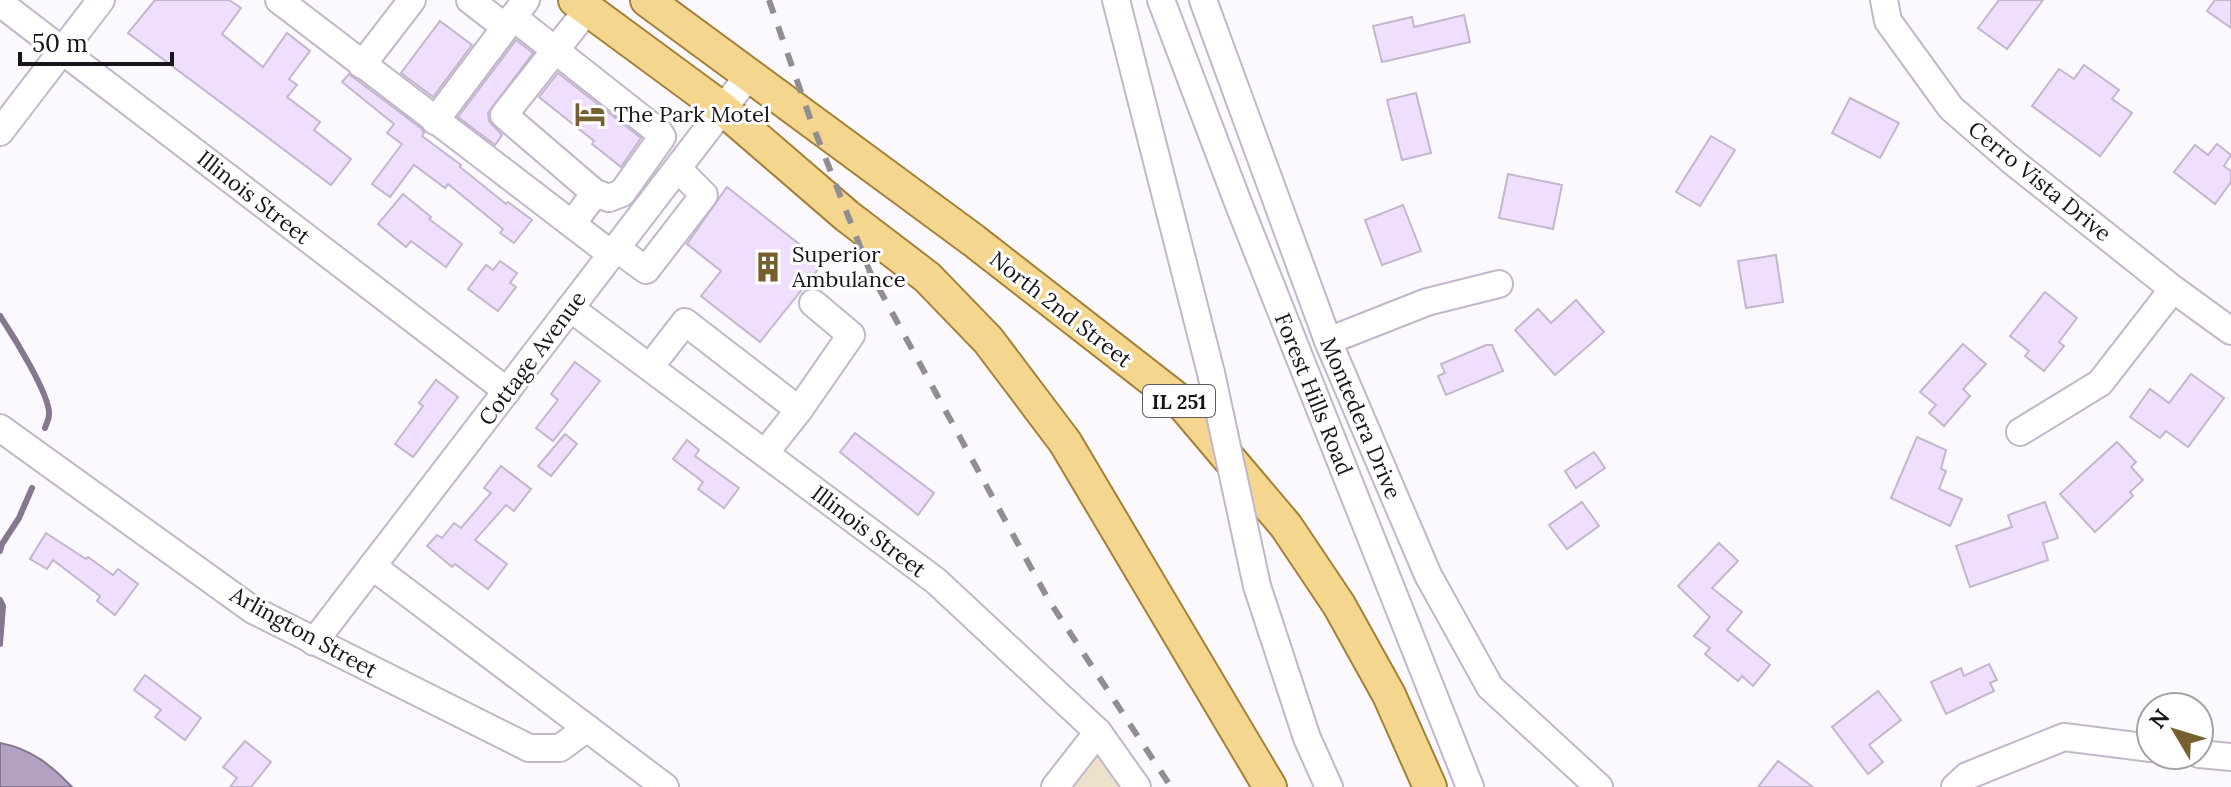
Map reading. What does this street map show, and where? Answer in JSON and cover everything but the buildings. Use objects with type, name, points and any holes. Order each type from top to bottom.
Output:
[{"type":"main road","name":"North 2nd Street","points":[[647,0],[973,240],[1181,402],[1286,526],[1339,605],[1389,695],[1430,787]]},
{"type":"main road","points":[[581,5],[723,109],[847,216],[927,277],[988,340],[1065,442],[1270,787]]},
{"type":"street","points":[[0,132],[101,0]]},
{"type":"street","points":[[279,0],[572,224],[646,270],[704,195],[657,144]]},
{"type":"street","points":[[362,65],[412,0]]},
{"type":"street","points":[[470,0],[515,14],[556,49],[659,132],[662,137],[622,193],[609,198],[595,193],[504,115],[556,49],[581,5]]},
{"type":"street","points":[[1116,0],[1211,373],[1257,586],[1307,738],[1329,787]]},
{"type":"street","name":"Forest Hills Road","points":[[1161,0],[1248,230],[1470,787]]},
{"type":"street","name":"Montedera Drive","points":[[1203,0],[1328,341],[1428,575],[1490,687],[1599,787]]},
{"type":"street","name":"Cerro Vista Drive","points":[[1884,0],[1888,21],[1951,108],[2012,161],[2231,331]]},
{"type":"street","name":"Illinois Street","points":[[0,3],[507,391]]},
{"type":"street","points":[[435,121],[515,14]]},
{"type":"street","name":"Cottage Avenue","points":[[314,642],[749,75]]},
{"type":"street","points":[[572,224],[595,193]]},
{"type":"street","points":[[653,200],[685,223]]},
{"type":"street","points":[[1328,341],[1427,302],[1499,284]]},
{"type":"street","points":[[2020,432],[2100,383],[2173,289]]},
{"type":"street","points":[[765,453],[851,335],[813,303]]},
{"type":"street","name":"Illinois Street","points":[[570,308],[936,581],[1098,732],[1137,787]]},
{"type":"street","points":[[650,367],[685,322],[799,410]]},
{"type":"street","name":"Arlington Street","points":[[0,428],[253,610],[314,642],[529,748],[560,748],[587,728]]},
{"type":"street","points":[[372,566],[665,787]]},
{"type":"street","points":[[1055,787],[1098,732]]},
{"type":"street","points":[[1955,787],[1967,776],[2064,737],[2135,746]]},
{"type":"shaded area","points":[[0,743],[21,749],[39,759],[72,787],[0,787]]},
{"type":"shaded area","points":[[1097,751],[1120,787],[1067,787]]},
{"type":"waterway","points":[[0,316],[44,394],[49,415],[45,428]]},
{"type":"waterway","points":[[0,551],[32,488]]},
{"type":"waterway","points":[[0,600],[3,606],[0,644]]},
{"type":"railway","points":[[769,0],[811,121],[870,272],[1048,599],[1171,787]]},
{"type":"place","name":"The Park Motel","points":[[590,114]]},
{"type":"place","name":"Superior Ambulance","points":[[768,267]]}]
